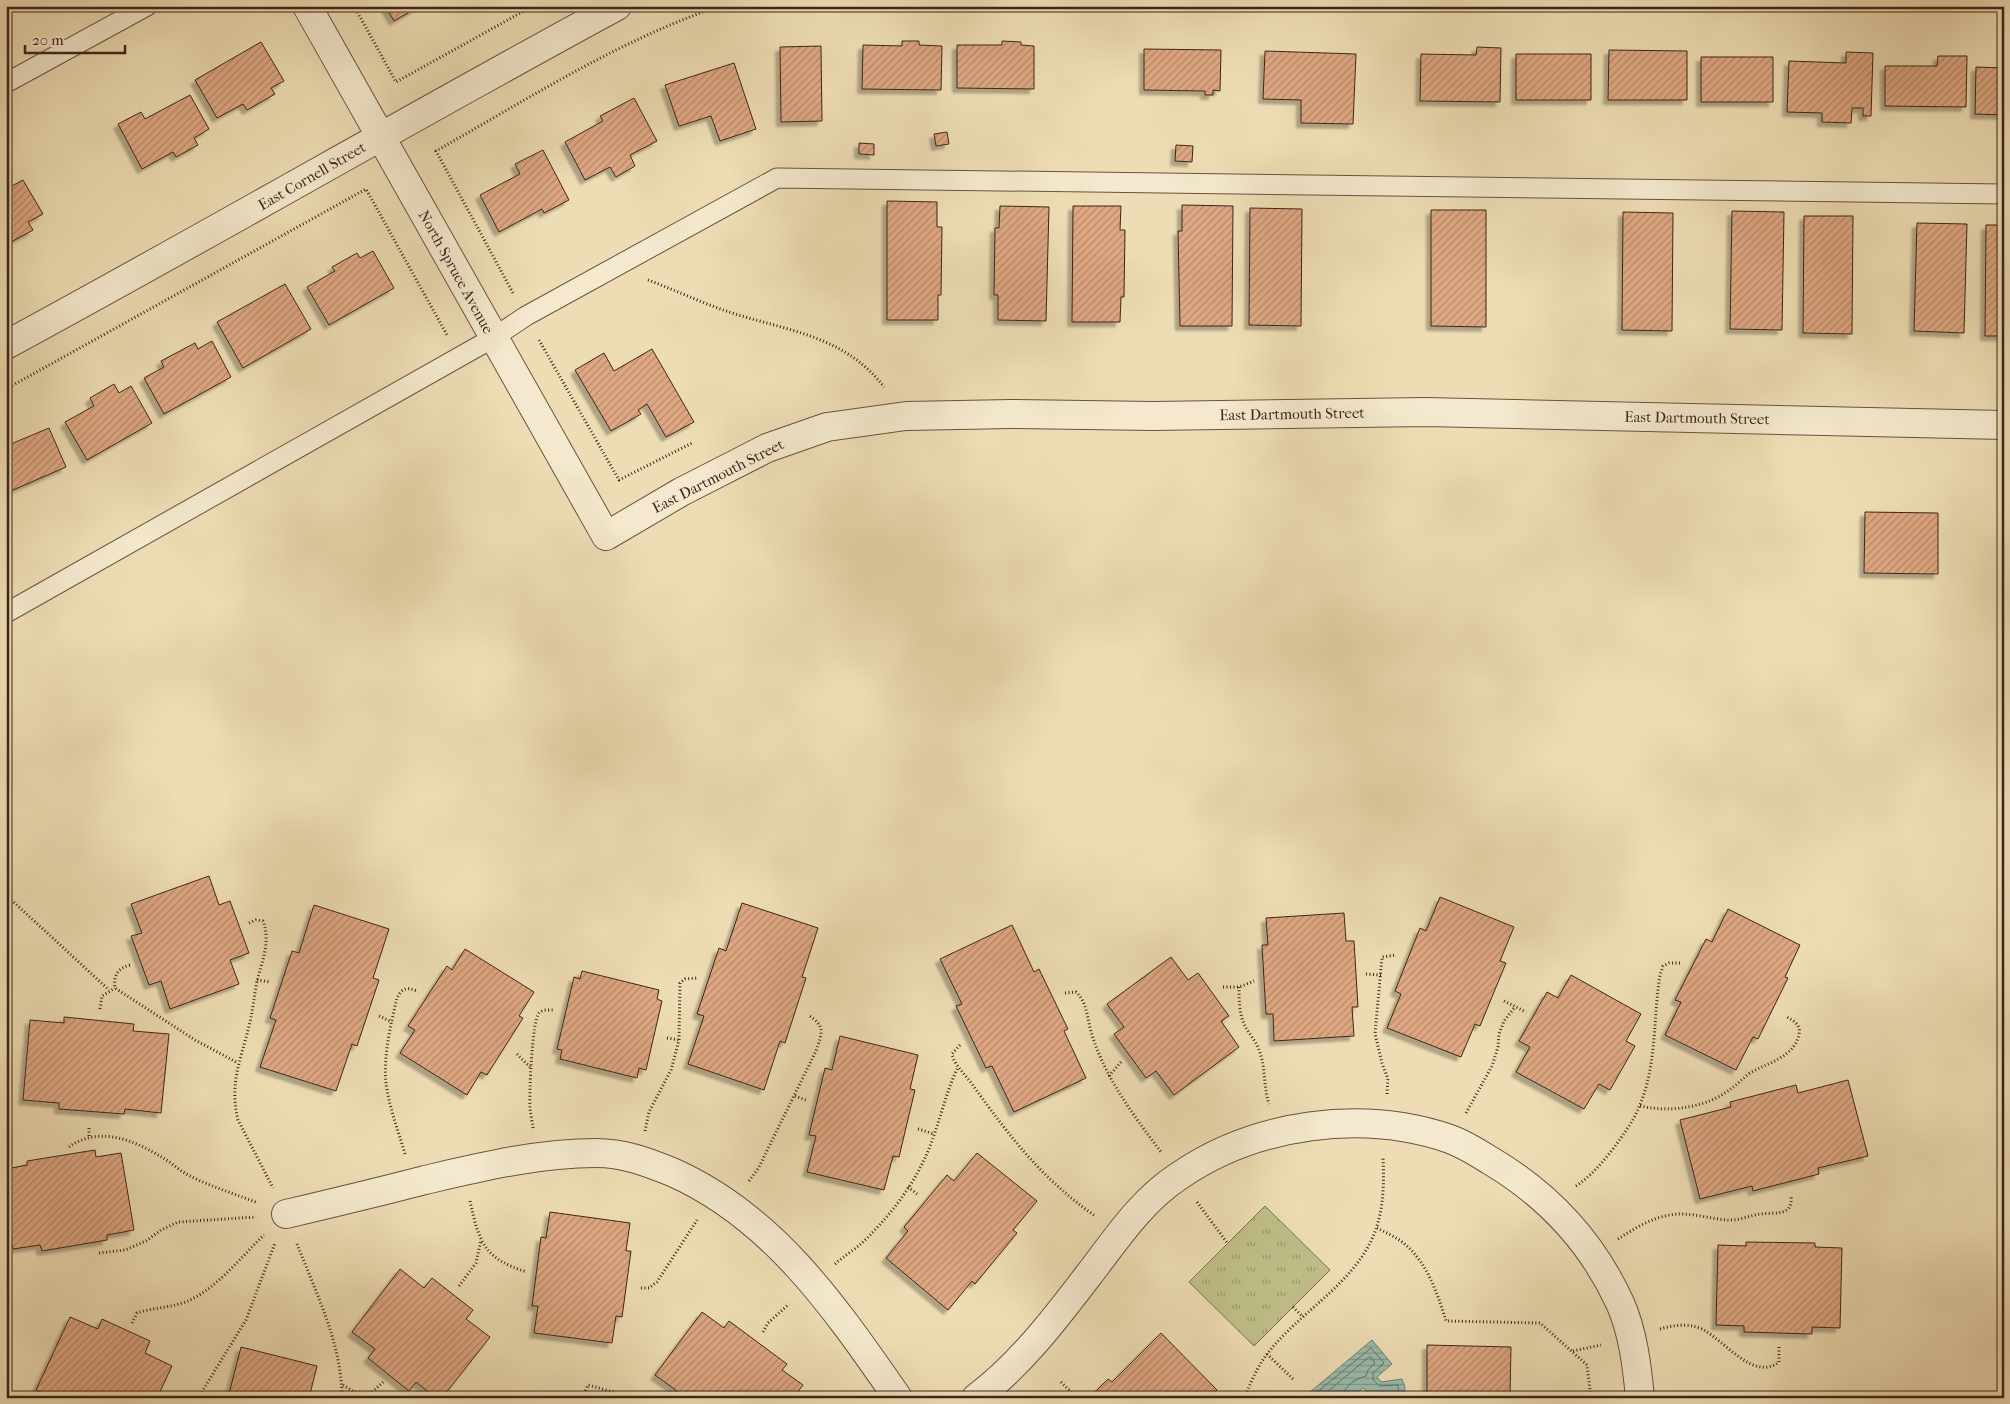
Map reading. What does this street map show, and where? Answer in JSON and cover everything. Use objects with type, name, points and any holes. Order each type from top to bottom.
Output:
[{"type":"street","name":"North Spruce Avenue","points":[[307,6],[606,536]]},
{"type":"street","name":"East Cornell Street","points":[[6,345],[176,253],[617,6]]},
{"type":"street","name":"East Dartmouth Street","points":[[606,536],[681,492],[767,448],[827,427],[906,416],[1011,414],[1153,416],[1426,412],[2004,425]]},
{"type":"street","points":[[976,1398],[1026,1351],[1145,1204],[1178,1176],[1220,1152],[1260,1138],[1298,1128],[1346,1123],[1419,1131],[1452,1140],[1515,1175],[1551,1204],[1577,1233],[1620,1304],[1634,1352],[1640,1398]]},
{"type":"street","points":[[286,1214],[464,1171],[538,1156],[598,1153],[640,1158],[699,1184],[722,1200],[788,1255],[832,1305],[898,1398]]},
{"type":"lane","points":[[6,83],[147,6]]},
{"type":"lane","points":[[6,612],[460,357],[526,316],[777,178],[2004,194]]},
{"type":"path","points":[[354,6],[396,82],[533,6]]},
{"type":"path","points":[[692,443],[619,480],[526,316],[436,151],[604,56],[679,20],[720,6]]},
{"type":"path","points":[[6,389],[21,383],[366,190],[460,357]]},
{"type":"path","points":[[623,263],[635,275],[729,312],[817,337],[851,356],[872,372],[906,416]]},
{"type":"path","points":[[6,895],[110,990]]},
{"type":"path","points":[[249,923],[256,920],[264,922],[267,930],[266,948],[257,980],[249,1027],[238,1063],[234,1096],[238,1120],[286,1214],[332,1335],[339,1357],[342,1398]]},
{"type":"path","points":[[1244,1398],[1267,1354],[1338,1286],[1367,1249],[1376,1228],[1383,1193],[1382,1126],[1388,1079],[1375,1034],[1382,956],[1396,955]]},
{"type":"path","points":[[1551,1204],[1591,1176],[1630,1126],[1640,1106],[1650,1064],[1660,975],[1663,966],[1669,963],[1682,964]]},
{"type":"path","points":[[130,965],[124,966],[117,972],[113,980],[115,988],[195,1040],[238,1063]]},
{"type":"path","points":[[1366,974],[1380,975]]},
{"type":"path","points":[[640,1158],[649,1112],[671,1070],[679,1040],[680,983],[685,979],[697,978]]},
{"type":"path","points":[[257,980],[270,982]]},
{"type":"path","points":[[1223,987],[1239,987],[1254,982]]},
{"type":"path","points":[[1239,987],[1242,1018],[1259,1049],[1264,1074],[1264,1090],[1277,1134]]},
{"type":"path","points":[[100,1008],[102,996],[115,988]]},
{"type":"path","points":[[414,1183],[393,1117],[386,1081],[392,1022],[397,998],[401,991],[407,988],[417,991]]},
{"type":"path","points":[[1065,993],[1076,992],[1082,997],[1092,1035],[1109,1076],[1228,1244]]},
{"type":"path","points":[[1504,1001],[1526,1012]]},
{"type":"path","points":[[1452,1140],[1486,1078],[1498,1047],[1501,1028],[1515,1007]]},
{"type":"path","points":[[538,1156],[530,1108],[531,1068],[538,1014],[542,1011],[554,1010]]},
{"type":"path","points":[[641,1288],[649,1288],[657,1282],[722,1200],[758,1169],[816,1051],[821,1035],[821,1027],[817,1020],[808,1015]]},
{"type":"path","points":[[379,1016],[392,1022]]},
{"type":"path","points":[[1640,1106],[1674,1110],[1699,1105],[1725,1093],[1747,1075],[1791,1050],[1798,1040],[1800,1030],[1795,1022],[1787,1018]]},
{"type":"path","points":[[667,1038],[679,1040]]},
{"type":"path","points":[[960,1045],[952,1054],[958,1067],[1013,1140],[1040,1172],[1061,1191],[1120,1233]]},
{"type":"path","points":[[517,1054],[531,1068]]},
{"type":"path","points":[[1109,1076],[1121,1062]]},
{"type":"path","points":[[763,1332],[776,1314],[860,1244],[889,1213],[922,1164],[958,1067]]},
{"type":"path","points":[[794,1096],[806,1100]]},
{"type":"path","points":[[89,1127],[89,1136]]},
{"type":"path","points":[[918,1129],[934,1134]]},
{"type":"path","points":[[69,1147],[89,1136],[103,1135],[118,1138],[153,1152],[188,1176],[286,1214]]},
{"type":"path","points":[[464,1171],[474,1219],[481,1240],[489,1254],[498,1261],[527,1272]]},
{"type":"path","points":[[908,1187],[917,1194]]},
{"type":"path","points":[[1592,1255],[1658,1218],[1683,1214],[1732,1220],[1746,1219],[1759,1214],[1780,1213],[1789,1208],[1792,1203],[1791,1196]]},
{"type":"path","points":[[99,1253],[125,1250],[146,1241],[161,1230],[178,1222],[286,1214]]},
{"type":"path","points":[[132,1323],[137,1313],[189,1300],[207,1290],[286,1214]]},
{"type":"path","points":[[198,1398],[246,1320],[286,1214]]},
{"type":"path","points":[[1376,1228],[1406,1244],[1415,1254],[1429,1276],[1446,1321],[1540,1323],[1587,1365],[1591,1398]]},
{"type":"path","points":[[459,1286],[476,1263],[481,1240]]},
{"type":"path","points":[[1293,1308],[1304,1317]]},
{"type":"path","points":[[1630,1337],[1674,1325],[1690,1326],[1703,1330],[1748,1363],[1759,1367],[1773,1367],[1779,1362],[1779,1346]]},
{"type":"path","points":[[1267,1354],[1293,1378]]},
{"type":"path","points":[[342,1385],[354,1392],[371,1394],[383,1382]]},
{"type":"path","points":[[1061,1382],[1074,1395]]},
{"type":"path","points":[[584,1394],[588,1385],[626,1398]]},
{"type":"green space","points":[[1265,1206],[1330,1270],[1254,1346],[1189,1282]]},
{"type":"water","points":[[1372,1340],[1392,1364],[1377,1377],[1381,1382],[1402,1379],[1405,1387],[1404,1398],[1366,1398],[1367,1392],[1363,1388],[1352,1398],[1303,1398]]},
{"type":"building","points":[[385,6],[420,6],[394,21]]},
{"type":"building","points":[[902,41],[919,41],[919,45],[942,46],[941,90],[862,89],[863,45],[902,46]]},
{"type":"building","points":[[1002,41],[1021,42],[1021,45],[1034,46],[1034,89],[957,88],[957,45],[1002,45]]},
{"type":"building","points":[[261,42],[284,81],[271,88],[275,94],[247,110],[243,104],[217,118],[195,80]]},
{"type":"building","points":[[821,46],[822,121],[781,122],[780,47]]},
{"type":"building","points":[[1477,47],[1501,48],[1500,102],[1420,101],[1421,54],[1476,55]]},
{"type":"building","points":[[1144,49],[1221,50],[1220,91],[1213,90],[1213,95],[1205,95],[1205,91],[1144,90]]},
{"type":"building","points":[[1609,50],[1687,51],[1687,100],[1608,100]]},
{"type":"building","points":[[1265,51],[1356,54],[1353,124],[1301,123],[1301,100],[1263,99]]},
{"type":"building","points":[[1846,52],[1873,53],[1871,116],[1863,116],[1863,108],[1852,108],[1851,123],[1822,122],[1822,113],[1787,112],[1789,61],[1846,63]]},
{"type":"building","points":[[1516,54],[1591,54],[1591,100],[1516,100]]},
{"type":"building","points":[[1938,56],[1967,56],[1966,107],[1885,106],[1885,66],[1937,66]]},
{"type":"building","points":[[1701,57],[1773,57],[1773,102],[1701,102]]},
{"type":"building","points":[[734,63],[756,129],[720,141],[711,116],[679,126],[665,85]]},
{"type":"building","points":[[1976,67],[2004,68],[2004,115],[1975,114]]},
{"type":"building","points":[[190,95],[209,129],[194,138],[198,145],[176,157],[173,152],[142,169],[118,124],[141,112],[145,119]]},
{"type":"building","points":[[634,98],[657,141],[630,155],[635,166],[616,177],[610,167],[585,180],[565,142],[603,121],[600,116]]},
{"type":"building","points":[[947,132],[949,144],[936,146],[934,134]]},
{"type":"building","points":[[859,143],[874,144],[874,155],[859,154]]},
{"type":"building","points":[[1176,145],[1193,146],[1192,162],[1175,161]]},
{"type":"building","points":[[543,150],[569,200],[544,213],[542,209],[499,232],[480,195],[520,174],[515,164]]},
{"type":"building","points":[[23,180],[43,214],[28,222],[33,230],[11,242],[8,237],[6,238],[6,189]]},
{"type":"building","points":[[887,201],[937,202],[937,227],[942,227],[941,295],[938,295],[938,320],[887,320]]},
{"type":"building","points":[[1182,205],[1233,206],[1232,326],[1180,326],[1178,231],[1182,231]]},
{"type":"building","points":[[1000,206],[1049,207],[1046,321],[998,320],[998,295],[994,295],[995,228],[999,228]]},
{"type":"building","points":[[1073,206],[1121,206],[1120,230],[1125,230],[1124,297],[1121,297],[1120,322],[1072,322]]},
{"type":"building","points":[[1250,208],[1302,209],[1301,326],[1249,325]]},
{"type":"building","points":[[1431,210],[1486,210],[1486,327],[1431,326]]},
{"type":"building","points":[[1732,211],[1784,212],[1782,330],[1730,329]]},
{"type":"building","points":[[1623,212],[1673,213],[1672,331],[1622,330]]},
{"type":"building","points":[[1804,216],[1853,216],[1852,334],[1803,333]]},
{"type":"building","points":[[1917,223],[1967,224],[1964,333],[1914,331]]},
{"type":"building","points":[[1986,225],[2004,225],[2004,336],[1985,336]]},
{"type":"building","points":[[373,251],[394,288],[329,325],[307,287],[335,271],[332,267],[357,253],[360,258]]},
{"type":"building","points":[[285,284],[311,329],[243,368],[217,322]]},
{"type":"building","points":[[212,341],[231,377],[164,414],[144,378],[164,367],[161,361],[195,343],[198,349]]},
{"type":"building","points":[[652,349],[694,422],[666,437],[647,404],[638,410],[641,414],[611,431],[575,370],[604,353],[614,371]]},
{"type":"building","points":[[114,384],[119,393],[131,386],[152,423],[87,460],[65,422],[94,406],[90,398]]},
{"type":"building","points":[[49,428],[66,467],[6,493],[6,446]]},
{"type":"building","points":[[1865,512],[1938,513],[1938,574],[1864,573]]},
{"type":"building","points":[[209,876],[219,905],[230,901],[249,953],[230,960],[239,984],[170,1009],[161,981],[149,985],[131,936],[142,933],[131,904]]},
{"type":"building","points":[[1440,897],[1514,927],[1500,961],[1506,963],[1480,1026],[1475,1024],[1461,1057],[1387,1028],[1401,994],[1395,991],[1420,928],[1426,931]]},
{"type":"building","points":[[742,903],[818,928],[802,977],[806,978],[785,1043],[780,1041],[764,1090],[688,1064],[704,1016],[697,1014],[719,948],[726,951]]},
{"type":"building","points":[[314,905],[389,929],[373,978],[379,980],[357,1046],[352,1044],[336,1091],[260,1067],[276,1020],[270,1018],[292,951],[299,953]]},
{"type":"building","points":[[1728,909],[1800,945],[1785,977],[1788,978],[1758,1039],[1753,1037],[1736,1070],[1665,1035],[1681,1002],[1675,1000],[1706,939],[1712,942]]},
{"type":"building","points":[[1344,913],[1346,941],[1354,941],[1358,1007],[1352,1007],[1354,1036],[1274,1041],[1273,1014],[1266,1014],[1262,945],[1268,945],[1266,918]]},
{"type":"building","points":[[1012,925],[1034,972],[1039,969],[1068,1029],[1064,1031],[1086,1078],[1014,1112],[992,1066],[986,1068],[956,1006],[962,1004],[940,959]]},
{"type":"building","points":[[465,949],[534,992],[519,1016],[523,1018],[487,1075],[481,1072],[467,1095],[400,1053],[415,1030],[408,1026],[447,966],[452,970]]},
{"type":"building","points":[[1171,957],[1188,980],[1198,973],[1229,1016],[1221,1021],[1239,1047],[1174,1095],[1156,1071],[1146,1078],[1114,1034],[1124,1027],[1107,1004]]},
{"type":"building","points":[[582,971],[659,990],[657,999],[662,1001],[646,1070],[639,1068],[637,1078],[560,1059],[562,1050],[557,1049],[574,977],[580,979]]},
{"type":"building","points":[[1571,975],[1641,1014],[1626,1041],[1635,1046],[1610,1090],[1599,1084],[1584,1109],[1516,1072],[1530,1047],[1519,1041],[1547,992],[1558,998]]},
{"type":"building","points":[[64,1017],[134,1024],[133,1031],[169,1034],[161,1113],[125,1109],[124,1114],[59,1109],[59,1103],[23,1100],[30,1020],[64,1023]]},
{"type":"building","points":[[840,1036],[918,1055],[910,1089],[915,1090],[899,1157],[893,1156],[884,1190],[807,1172],[816,1136],[809,1135],[825,1068],[832,1070]]},
{"type":"building","points":[[1848,1080],[1868,1156],[1818,1168],[1819,1174],[1753,1191],[1752,1186],[1700,1199],[1680,1120],[1731,1107],[1730,1102],[1796,1085],[1798,1093]]},
{"type":"building","points":[[95,1150],[96,1157],[121,1153],[134,1230],[107,1235],[107,1240],[42,1251],[40,1245],[13,1249],[6,1210],[6,1169],[27,1165],[27,1161]]},
{"type":"building","points":[[977,1153],[1037,1201],[1013,1230],[1017,1233],[975,1284],[972,1281],[948,1310],[886,1258],[908,1231],[904,1227],[947,1175],[954,1181]]},
{"type":"building","points":[[550,1212],[630,1223],[626,1251],[631,1251],[622,1317],[616,1316],[612,1343],[534,1333],[538,1306],[532,1306],[541,1237],[546,1238]]},
{"type":"building","points":[[1746,1242],[1815,1243],[1815,1247],[1842,1248],[1840,1328],[1812,1327],[1812,1334],[1744,1332],[1744,1326],[1716,1325],[1718,1245],[1746,1246]]},
{"type":"building","points":[[400,1269],[424,1288],[432,1278],[473,1310],[466,1319],[490,1337],[442,1398],[436,1398],[416,1382],[409,1391],[368,1358],[375,1349],[352,1332]]},
{"type":"building","points":[[702,1312],[724,1328],[729,1321],[787,1364],[782,1370],[803,1385],[793,1398],[676,1398],[673,1396],[677,1391],[655,1375]]},
{"type":"building","points":[[70,1317],[98,1329],[102,1319],[150,1341],[145,1353],[172,1366],[157,1398],[52,1398],[36,1390]]},
{"type":"building","points":[[1161,1333],[1217,1390],[1209,1398],[1089,1398],[1108,1379],[1112,1382]]},
{"type":"building","points":[[1427,1345],[1511,1347],[1510,1395],[1526,1395],[1525,1398],[1427,1398]]},
{"type":"building","points":[[241,1347],[317,1366],[309,1398],[221,1398],[222,1393],[229,1394]]}]
